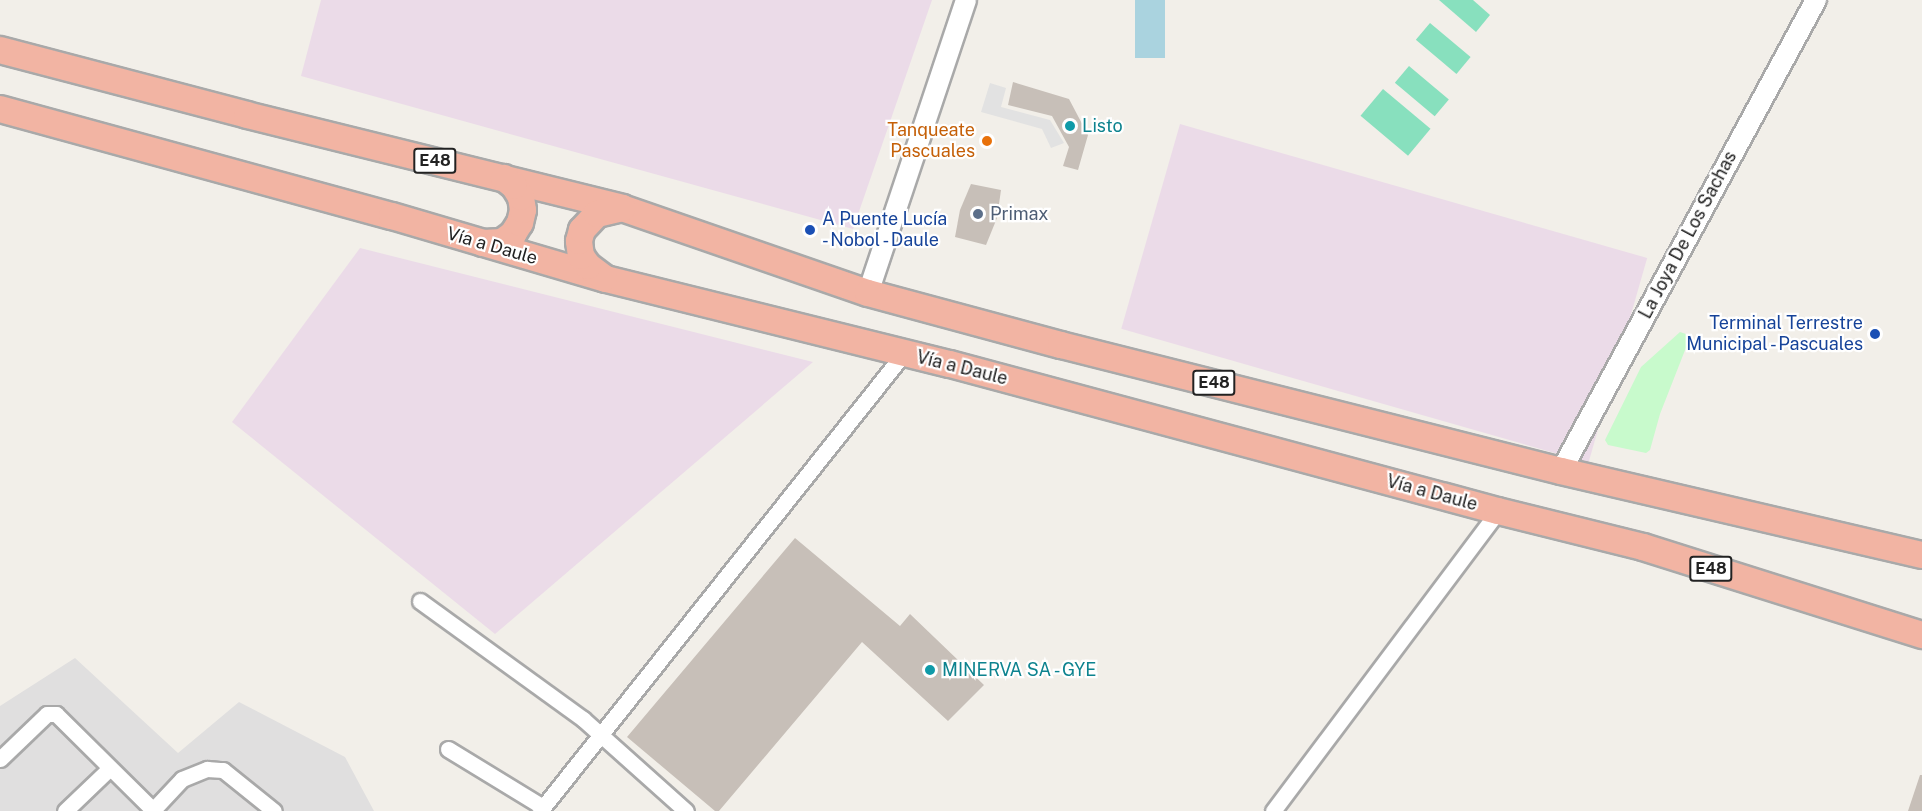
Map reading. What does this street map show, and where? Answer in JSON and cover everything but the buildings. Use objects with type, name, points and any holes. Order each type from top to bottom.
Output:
[{"type":"highway","name":"E48","points":[[0,50],[247,116],[622,208],[868,293],[1061,345],[1561,471],[1922,555]]},
{"type":"highway","name":"Vía a Daule","points":[[0,109],[392,216],[606,279],[904,353],[1498,511],[1643,547],[1917,633]]},
{"type":"highway","points":[[476,242],[489,244],[502,242],[513,234],[520,223],[523,210],[521,197],[514,186],[504,178]]},
{"type":"highway","points":[[606,279],[588,266],[581,256],[579,241],[582,230],[597,214],[622,208]]},
{"type":"street","points":[[868,293],[966,0]]},
{"type":"street","name":"La Joya De Los Sachas","points":[[1561,471],[1816,0]]},
{"type":"street","points":[[448,749],[542,809],[904,353]]},
{"type":"street","points":[[1273,811],[1498,511]]},
{"type":"street","points":[[420,601],[583,719],[679,809]]},
{"type":"street","points":[[0,759],[51,712],[56,714],[152,811],[182,779],[207,769],[223,770],[274,811]]},
{"type":"street","points":[[64,811],[110,768]]},
{"type":"shaded area","points":[[321,0],[932,0],[853,229],[301,76]]},
{"type":"shaded area","points":[[990,83],[1006,88],[1001,107],[1050,120],[1064,143],[1051,148],[1042,129],[981,112]]},
{"type":"shaded area","points":[[1180,124],[1647,258],[1588,463],[1121,329]]},
{"type":"shaded area","points":[[360,248],[813,362],[495,634],[232,422]]},
{"type":"shaded area","points":[[75,658],[178,753],[239,702],[345,757],[374,811],[0,811],[0,706]]},
{"type":"green space","points":[[1439,0],[1473,0],[1490,15],[1476,32]]},
{"type":"green space","points":[[1430,23],[1471,57],[1456,74],[1416,40]]},
{"type":"green space","points":[[1409,66],[1449,99],[1435,116],[1395,83]]},
{"type":"green space","points":[[1383,89],[1430,129],[1408,156],[1361,116]]},
{"type":"green space","points":[[1680,332],[1686,334],[1689,340],[1660,414],[1650,450],[1646,453],[1608,445],[1605,440],[1641,367]]},
{"type":"water","points":[[1135,0],[1165,0],[1165,58],[1135,58]]},
{"type":"place","name":"Listo","points":[[1070,126]]},
{"type":"place","name":"Tanqueate Pascuales","points":[[987,141]]},
{"type":"place","name":"Primax","points":[[978,214]]},
{"type":"place","name":"A Puente Lucía - Nobol - Daule","points":[[810,230]]},
{"type":"place","name":"Terminal Terrestre Municipal - Pascuales","points":[[1875,334]]},
{"type":"place","name":"MINERVA SA - GYE","points":[[930,670]]}]
